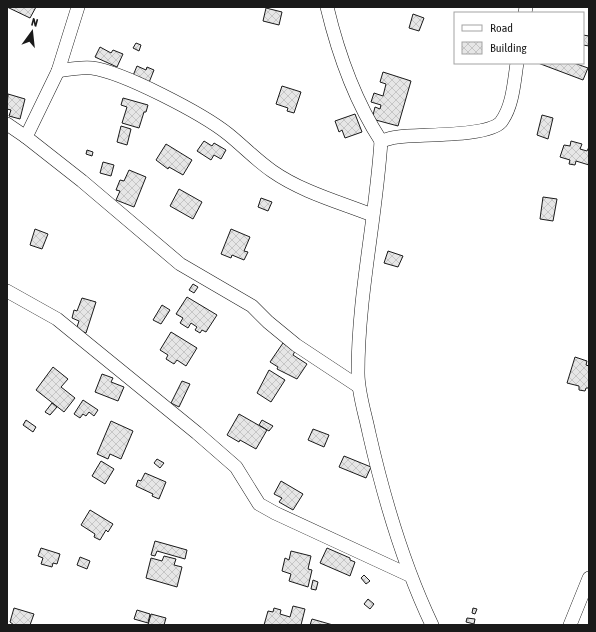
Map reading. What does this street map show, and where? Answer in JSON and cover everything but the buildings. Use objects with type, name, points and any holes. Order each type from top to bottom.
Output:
[{"type":"street","points":[[26,137],[58,71],[78,7]]},
{"type":"street","points":[[328,7],[333,32],[349,78],[368,122],[380,141],[362,300],[358,386],[383,492],[409,575],[432,625]]},
{"type":"street","points":[[380,141],[398,137],[471,132],[489,128],[500,123],[509,108],[517,64]]},
{"type":"street","points":[[58,71],[76,68],[92,68],[110,73],[149,90],[205,118],[228,134],[273,172],[300,187],[372,215]]},
{"type":"street","points":[[7,124],[82,181],[180,264],[252,306],[268,322],[296,345],[358,386]]},
{"type":"street","points":[[7,291],[57,319],[197,433],[236,467],[260,504],[275,513],[409,575]]},
{"type":"street","points":[[570,625],[589,578]]}]
